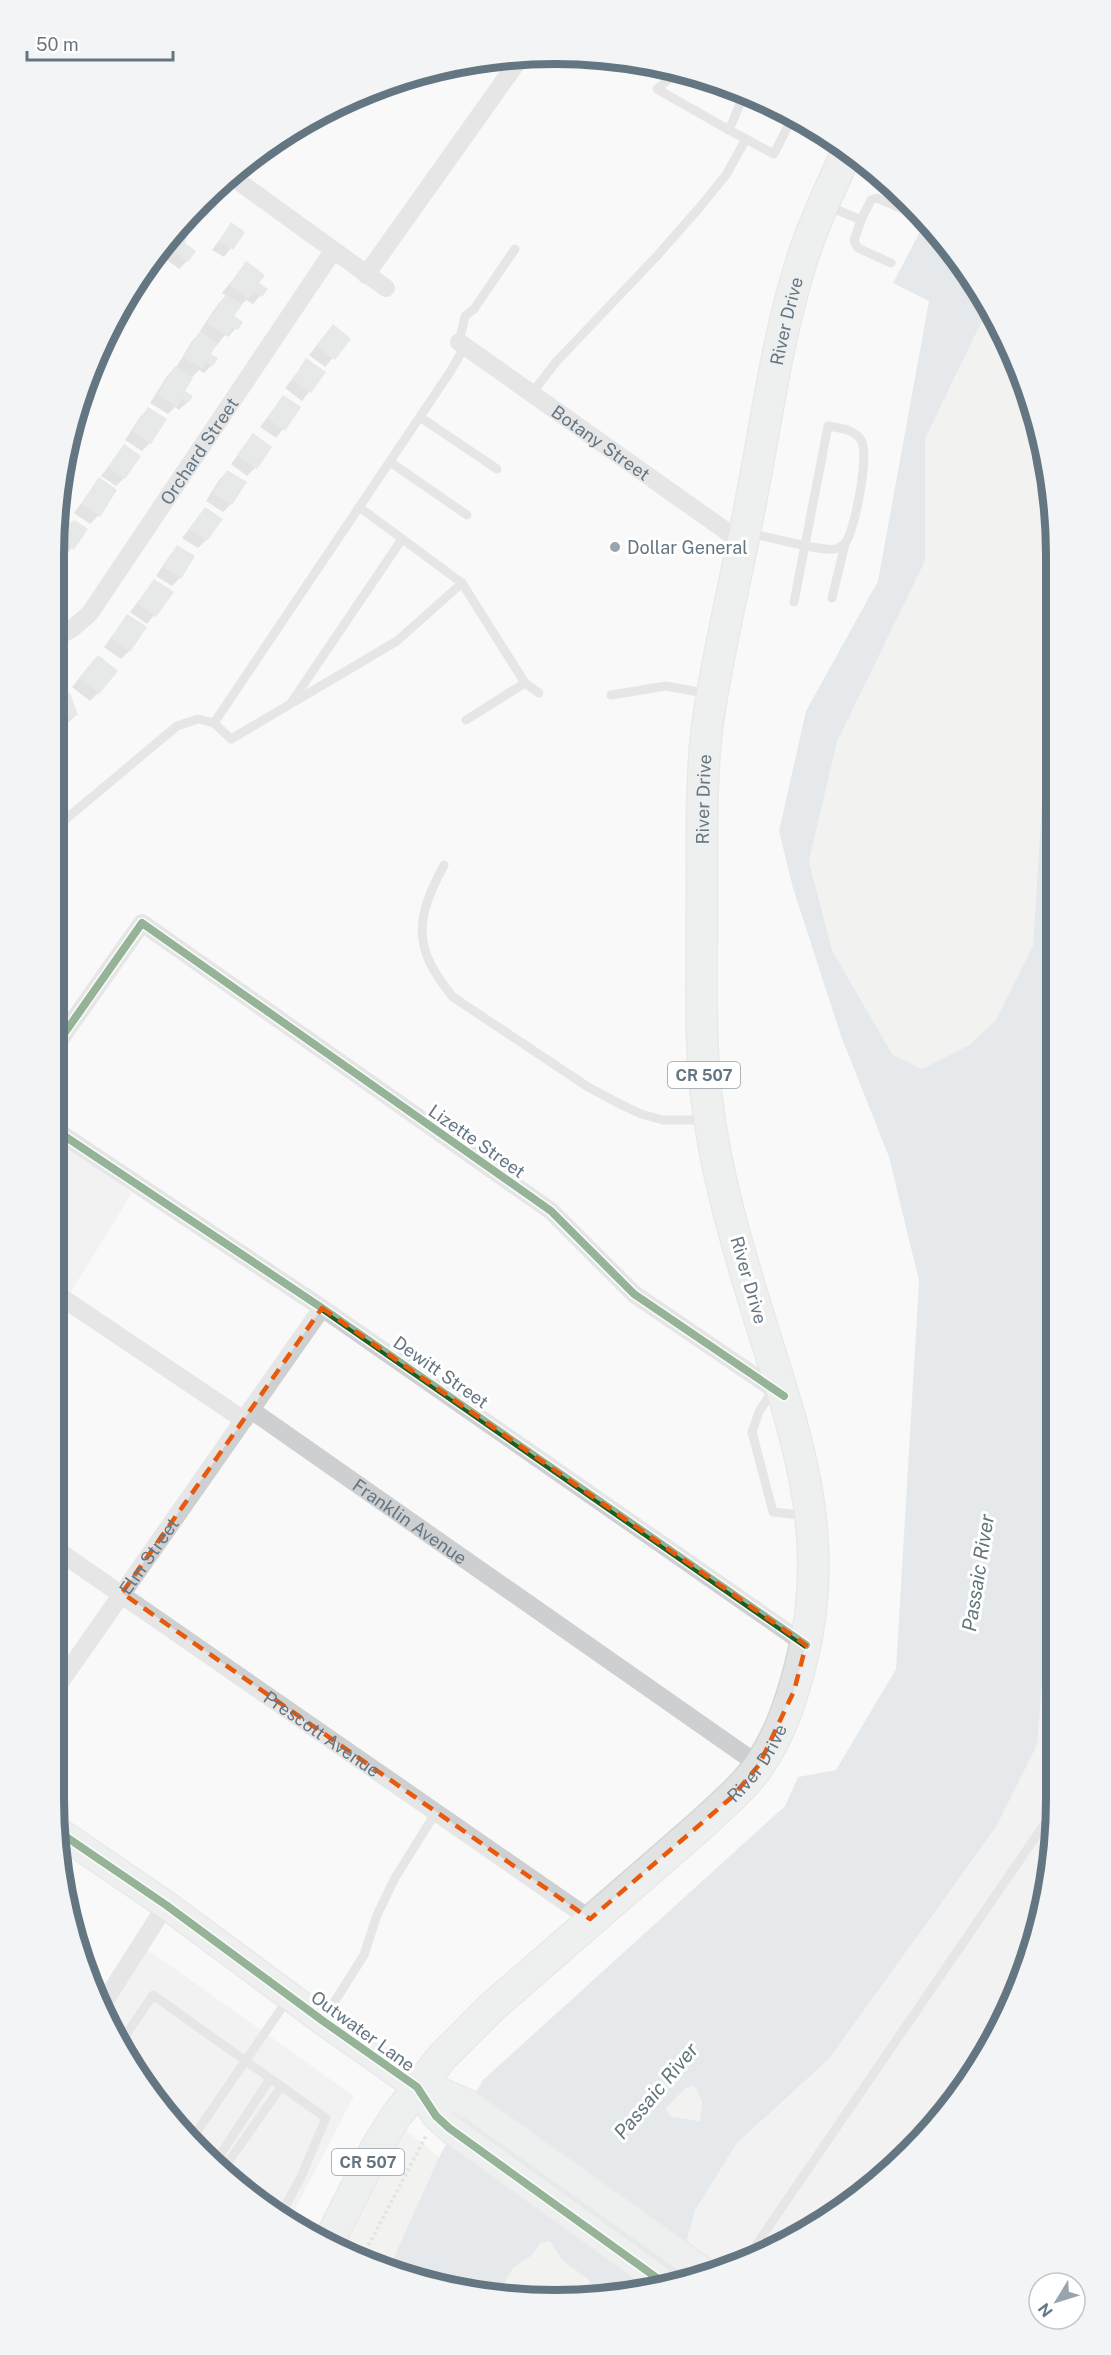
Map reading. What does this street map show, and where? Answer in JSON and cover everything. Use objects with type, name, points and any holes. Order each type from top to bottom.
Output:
[{"type":"main road","name":"River Drive","points":[[331,2236],[376,2148],[417,2087],[467,2031],[591,1919],[732,1797],[759,1765],[779,1731],[794,1691],[806,1645],[815,1556],[800,1452],[778,1392],[746,1275],[713,1149],[704,1094],[702,842],[707,731],[783,328],[801,261],[823,203],[844,159]]},
{"type":"street","points":[[366,275],[514,67]]},
{"type":"street","points":[[238,181],[386,288]]},
{"type":"street","name":"Orchard Street","points":[[64,633],[90,613],[333,251]]},
{"type":"street","name":"Botany Street","points":[[462,344],[744,538]]},
{"type":"street","name":"Lizette Street","points":[[64,1034],[142,923],[550,1211],[634,1294],[778,1392]]},
{"type":"street","name":"Dewitt Street","points":[[64,1136],[322,1308],[806,1645]]},
{"type":"street","name":"Franklin Avenue","points":[[64,1299],[247,1415],[759,1765]]},
{"type":"street","name":"Elm Street","points":[[64,1676],[322,1308]]},
{"type":"street","name":"Prescott Avenue","points":[[64,1555],[591,1919]]},
{"type":"street","name":"Outwater Lane","points":[[66,1837],[166,1905],[417,2087],[442,2122],[659,2279]]},
{"type":"street","points":[[107,1999],[166,1905]]},
{"type":"street","name":"Outwater Lane","points":[[417,2087],[435,2089],[467,2103],[699,2269]]},
{"type":"lane","points":[[670,78],[657,88],[774,154],[789,124]]},
{"type":"lane","points":[[729,130],[741,101]]},
{"type":"lane","points":[[532,393],[556,362],[700,207],[726,175],[746,139]]},
{"type":"lane","points":[[891,263],[858,248],[854,241],[871,200],[877,198],[905,210]]},
{"type":"lane","points":[[823,203],[861,220]]},
{"type":"lane","points":[[214,723],[450,372],[462,344],[465,316],[474,309],[515,249]]},
{"type":"lane","points":[[420,417],[497,469]]},
{"type":"lane","points":[[794,602],[828,426],[851,431],[861,439],[865,452],[851,532],[845,544],[832,598]]},
{"type":"lane","points":[[390,462],[467,514]]},
{"type":"lane","points":[[359,507],[462,583],[525,684],[539,693]]},
{"type":"lane","points":[[744,538],[804,544],[833,550],[845,544]]},
{"type":"lane","points":[[289,705],[402,539]]},
{"type":"lane","points":[[64,821],[177,726],[198,719],[214,723],[231,739],[397,641],[462,583]]},
{"type":"lane","points":[[466,720],[525,684]]},
{"type":"lane","points":[[611,695],[666,686],[713,694]]},
{"type":"lane","points":[[444,865],[427,896],[420,928],[437,978],[453,997],[588,1087],[620,1104],[641,1114],[663,1120],[708,1120]]},
{"type":"lane","points":[[778,1392],[759,1412],[752,1432],[773,1512],[811,1517]]},
{"type":"lane","points":[[323,2021],[364,1955],[377,1916],[395,1878],[436,1812]]},
{"type":"lane","points":[[754,2248],[1045,1823]]},
{"type":"lane","points":[[125,2035],[153,1995],[326,2118],[301,2177],[284,2209]]},
{"type":"lane","points":[[195,2133],[290,1996]]},
{"type":"lane","points":[[219,2157],[270,2079]]},
{"type":"lane","points":[[227,2164],[281,2087]]},
{"type":"path","points":[[365,2252],[442,2122]]},
{"type":"highlighted area","points":[[322,1308],[806,1645],[794,1691],[759,1765],[732,1797],[590,1919],[122,1593]]},
{"type":"shaded area","points":[[986,319],[996,338],[1030,428],[1042,491],[1045,523],[1046,732],[1033,946],[995,1021],[970,1045],[922,1069],[892,1054],[832,950],[809,861],[837,742],[925,561],[925,439],[981,323]]},
{"type":"shaded area","points":[[64,1143],[132,1193],[64,1303]]},
{"type":"shaded area","points":[[1046,1560],[1046,1800],[1042,1864],[1030,1927],[996,2017],[964,2072],[945,2098],[903,2147],[879,2169],[828,2208],[773,2240],[743,2253],[677,2275],[694,2210],[737,2143],[829,2059],[996,1827]]},
{"type":"shaded area","points":[[140,1944],[354,2096],[293,2214],[232,2169],[186,2123],[147,2072],[130,2045],[105,1994]]},
{"type":"shaded area","points":[[694,2084],[702,2101],[700,2121],[671,2117],[665,2109],[685,2089]]},
{"type":"shaded area","points":[[393,2120],[439,2157],[392,2262],[335,2238]]},
{"type":"shaded area","points":[[551,2241],[565,2263],[588,2279],[595,2288],[556,2290],[502,2287],[513,2268],[531,2256],[541,2243]]},
{"type":"water","name":"Passaic River","points":[[922,228],[964,283],[986,319],[981,323],[925,439],[925,561],[837,742],[809,861],[832,950],[892,1054],[922,1069],[969,1045],[995,1021],[1033,946],[1046,732],[1046,1632],[1037,1745],[996,1827],[829,2059],[737,2143],[695,2210],[677,2275],[594,2288],[587,2279],[565,2263],[550,2241],[541,2243],[531,2256],[513,2268],[502,2287],[428,2274],[392,2262],[439,2157],[483,2080],[785,1806],[798,1777],[836,1770],[896,1669],[919,1281],[889,1157],[841,1036],[793,888],[779,831],[806,711],[878,581],[929,301],[893,283]],"holes":[[[694,2085],[702,2101],[700,2121],[672,2117],[665,2109],[685,2089]]]},
{"type":"building","points":[[231,222],[245,232],[233,250],[219,241]]},
{"type":"building","points":[[184,235],[187,237],[185,243],[196,251],[188,262],[172,249]]},
{"type":"building","points":[[246,261],[265,275],[259,283],[268,289],[262,297],[254,292],[249,299],[229,285]]},
{"type":"building","points":[[226,294],[242,305],[234,316],[243,322],[238,330],[233,327],[227,336],[207,323]]},
{"type":"building","points":[[333,324],[351,339],[335,360],[316,346]]},
{"type":"building","points":[[200,331],[218,343],[211,354],[218,358],[213,366],[207,362],[202,369],[183,357]]},
{"type":"building","points":[[306,358],[326,372],[311,393],[292,380]]},
{"type":"building","points":[[175,366],[193,378],[185,391],[193,396],[189,402],[182,399],[177,407],[157,395]]},
{"type":"building","points":[[283,395],[301,407],[285,431],[267,418]]},
{"type":"building","points":[[148,407],[167,419],[151,444],[132,431]]},
{"type":"building","points":[[253,433],[272,447],[257,469],[237,455]]},
{"type":"building","points":[[124,444],[141,456],[125,479],[108,467]]},
{"type":"building","points":[[227,470],[247,482],[232,505],[213,493]]},
{"type":"building","points":[[99,477],[117,490],[100,517],[81,504]]},
{"type":"building","points":[[205,507],[223,519],[207,541],[189,529]]},
{"type":"building","points":[[75,520],[88,529],[74,550],[65,544],[66,525]]},
{"type":"building","points":[[177,545],[195,556],[181,579],[163,567]]},
{"type":"building","points":[[154,579],[174,592],[156,617],[137,603]]},
{"type":"building","points":[[127,614],[147,627],[130,652],[111,638]]},
{"type":"building","points":[[98,655],[118,671],[99,694],[79,678]]},
{"type":"building","points":[[70,693],[78,715],[64,720],[64,695]]},
{"type":"cycle path","points":[[64,1034],[142,923],[551,1211],[634,1294],[784,1396]]},
{"type":"cycle path","points":[[64,1136],[322,1308],[806,1645]]},
{"type":"cycle path","points":[[66,1837],[166,1905],[417,2087],[436,2116],[449,2128],[659,2279]]},
{"type":"place","name":"Dollar General","points":[[615,547]]}]
